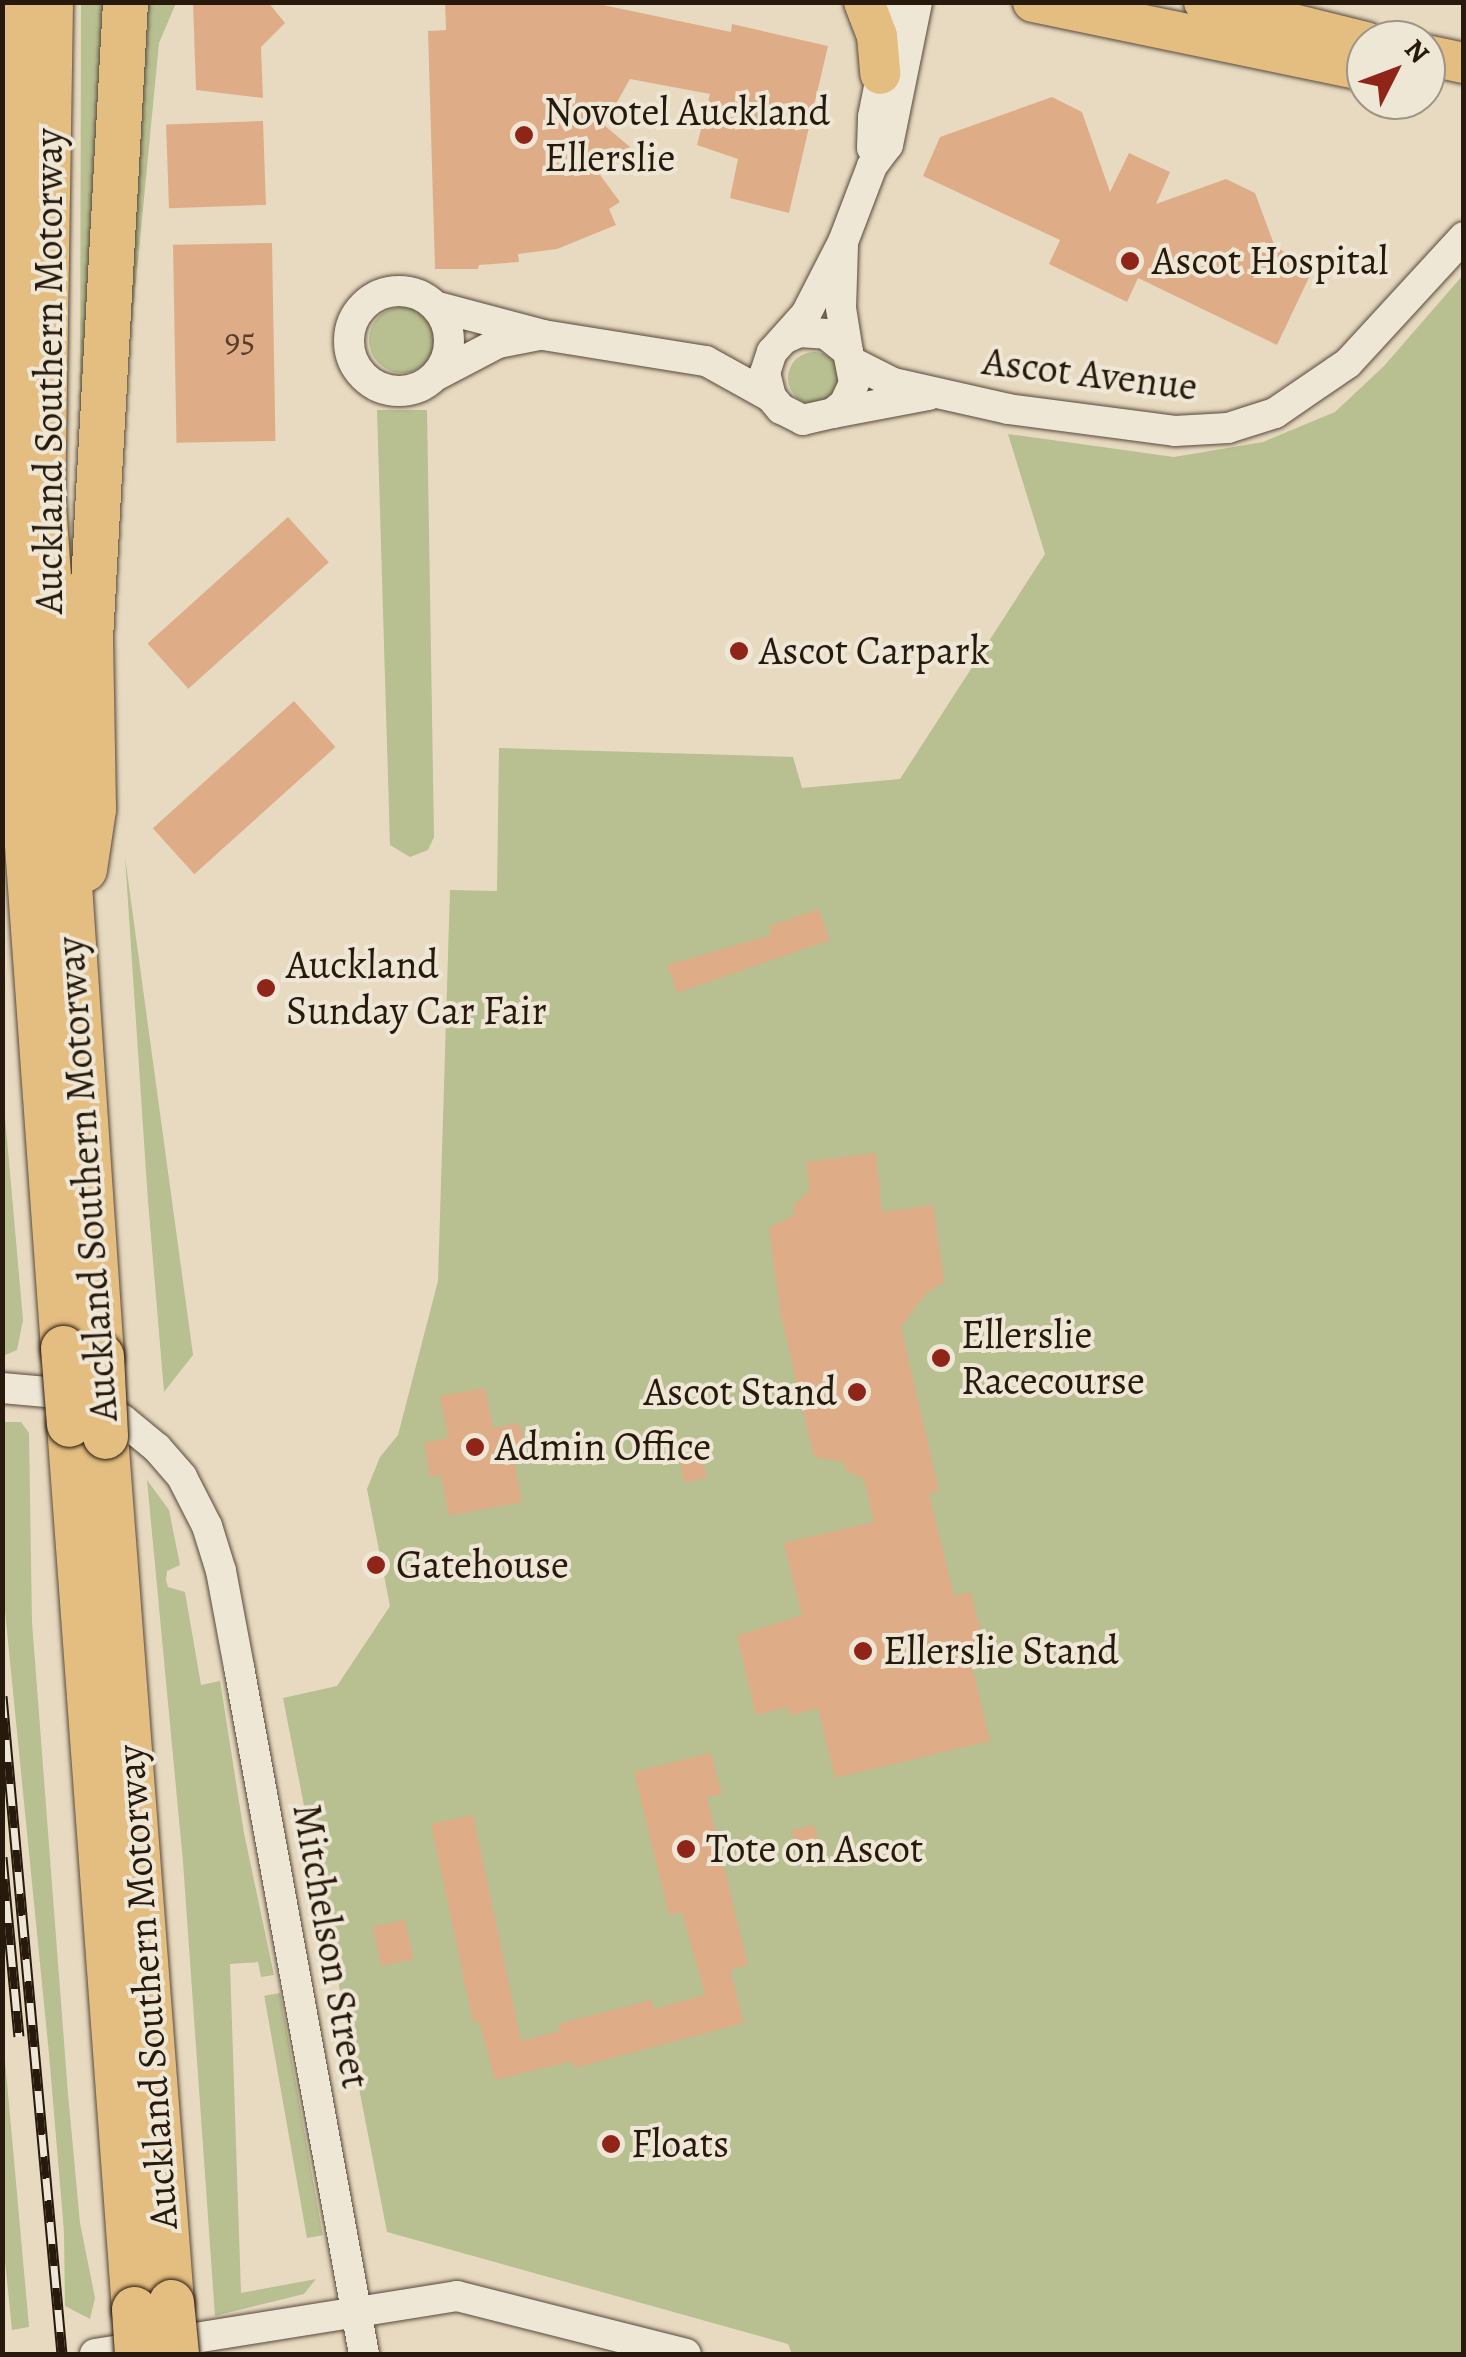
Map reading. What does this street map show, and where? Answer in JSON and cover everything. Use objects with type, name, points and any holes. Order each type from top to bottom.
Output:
[{"type":"highway","name":"Auckland Southern Motorway","points":[[10,2],[5,538],[47,1138],[82,1352]]},
{"type":"highway","name":"Auckland Southern Motorway","points":[[50,2],[42,488],[71,957],[82,1352],[153,2305],[176,2354]]},
{"type":"highway","points":[[71,957],[93,809],[90,638],[125,2]]},
{"type":"highway","points":[[123,56],[138,2]]},
{"type":"highway","points":[[2,940],[47,1138]]},
{"type":"highway","name":"Auckland Southern Motorway","points":[[137,2354],[153,2305]]},
{"type":"main road","points":[[864,2],[877,36],[880,74]]},
{"type":"main road","points":[[1032,2],[1346,66]]},
{"type":"main road","points":[[1204,2],[1346,37]]},
{"type":"street","points":[[872,166],[872,117],[896,2]]},
{"type":"street","points":[[771,397],[766,373],[782,342],[806,314],[843,242],[872,166],[888,145],[918,2]]},
{"type":"street","name":"Ascot Avenue","points":[[850,357],[893,383],[933,394],[1176,431],[1228,428],[1276,414],[1348,363],[1464,237]]},
{"type":"street","points":[[543,335],[498,343],[409,391],[378,387],[356,366],[348,337],[358,311],[384,292],[416,293],[438,307],[543,335],[706,361],[771,397],[781,409],[803,420],[833,414],[852,390],[841,308],[843,242]]},
{"type":"street","points":[[437,375],[450,349],[446,320],[438,307]]},
{"type":"street","points":[[706,361],[782,342],[798,332],[819,332],[837,340],[850,357]]},
{"type":"street","name":"Ascot Avenue","points":[[833,414],[933,394]]},
{"type":"street","name":"Mitchelson Street","points":[[2,1388],[47,1392],[95,1404],[123,1420],[157,1448],[182,1476],[207,1526],[240,1667],[364,2354]]},
{"type":"street","points":[[95,2354],[356,2309],[457,2296],[486,2300],[686,2354]]},
{"type":"green space","points":[[81,3],[111,3],[80,440]]},
{"type":"green space","points":[[148,3],[176,3],[159,43],[130,343],[142,24]]},
{"type":"green space","name":"Ellerslie Racecourse","points":[[1463,275],[1463,2354],[792,2354],[788,2344],[387,2232],[283,1698],[337,1686],[390,1606],[367,1489],[380,1457],[398,1435],[438,1281],[450,890],[497,891],[499,748],[793,757],[802,788],[900,779],[1045,554],[1008,434],[1174,457],[1263,442],[1335,412],[1384,366]]},
{"type":"green space","points":[[402,307],[425,317],[435,340],[425,363],[402,373],[379,363],[369,340],[379,317]]},
{"type":"green space","points":[[814,352],[833,359],[840,378],[833,397],[814,404],[795,397],[788,378],[795,359]]},
{"type":"green space","points":[[377,410],[427,410],[434,837],[428,850],[410,857],[390,845]]},
{"type":"green space","points":[[125,857],[193,1355],[164,1392],[148,1201]]},
{"type":"green space","points":[[3,1094],[23,1320],[17,1350],[3,1356]]},
{"type":"green space","points":[[3,1422],[21,1422],[29,1433],[32,1622],[80,2223],[95,2298],[90,2319],[65,2306],[64,2232],[49,2054],[3,1591]]},
{"type":"green space","points":[[147,1480],[169,1510],[180,1565],[167,1571],[166,1580],[168,1587],[185,1592],[201,1685],[220,1681],[244,1833],[274,1975],[261,1977],[258,1962],[230,1964],[241,2293],[316,2279],[304,2294],[215,2316],[183,1862]]},
{"type":"green space","points":[[280,1993],[323,2235],[307,2238],[264,1996]]},
{"type":"green space","points":[[3,2038],[29,2327],[12,2330],[2,2231]]},
{"type":"building","points":[[193,2],[268,2],[285,23],[261,47],[263,98],[196,90]]},
{"type":"building","name":"Novotel Auckland Ellerslie","points":[[445,2],[589,2],[731,32],[732,24],[828,46],[789,213],[730,198],[738,159],[697,145],[710,94],[630,79],[604,125],[630,147],[600,175],[620,202],[609,209],[616,225],[557,249],[518,254],[519,262],[479,265],[478,269],[435,269],[428,31],[446,30]]},
{"type":"building","points":[[1052,97],[1082,112],[1110,192],[1129,153],[1170,172],[1156,204],[1226,179],[1255,193],[1275,247],[1314,267],[1277,345],[1138,278],[1127,302],[1049,264],[1060,240],[923,176],[940,137]]},
{"type":"building","points":[[263,121],[266,205],[169,208],[166,124]]},
{"type":"building","points":[[272,243],[275,441],[176,443],[173,245]]},
{"type":"building","points":[[288,517],[329,562],[188,689],[148,643]]},
{"type":"building","points":[[294,701],[335,747],[194,874],[153,828]]},
{"type":"building","points":[[819,909],[830,940],[677,993],[667,965],[772,935],[769,926]]},
{"type":"building","points":[[876,1153],[882,1212],[933,1205],[944,1281],[924,1296],[901,1327],[939,1491],[929,1494],[954,1596],[971,1592],[988,1660],[971,1663],[990,1741],[835,1778],[818,1708],[790,1716],[788,1707],[756,1715],[737,1636],[802,1615],[784,1543],[874,1522],[864,1479],[846,1471],[844,1462],[814,1457],[781,1316],[769,1228],[795,1215],[793,1206],[810,1190],[806,1162]]},
{"type":"building","name":"Admin Office","points":[[485,1388],[493,1428],[520,1423],[526,1452],[513,1454],[522,1502],[449,1516],[441,1475],[430,1477],[424,1443],[448,1438],[440,1396]]},
{"type":"building","points":[[702,1456],[707,1477],[685,1483],[680,1461]]},
{"type":"building","points":[[711,1753],[722,1794],[707,1797],[748,1965],[730,1970],[744,2023],[574,2068],[572,2061],[495,2080],[479,2021],[473,2022],[431,1824],[473,1815],[521,2041],[560,2031],[558,2024],[651,2000],[654,2009],[705,1995],[682,1912],[669,1915],[634,1772]]},
{"type":"building","points":[[814,1825],[821,1853],[799,1859],[792,1831]]},
{"type":"building","points":[[405,1920],[413,1959],[381,1966],[373,1927]]},
{"type":"railway","points":[[2,1696],[62,2354]]},
{"type":"railway","points":[[2,1857],[19,2036]]},
{"type":"place","name":"Novotel Auckland Ellerslie","points":[[524,135]]},
{"type":"place","name":"Ascot Hospital","points":[[1130,261]]},
{"type":"place","name":"Ascot Carpark","points":[[739,651]]},
{"type":"place","name":"Auckland Sunday Car Fair","points":[[266,988]]},
{"type":"place","name":"Ellerslie Racecourse","points":[[941,1358]]},
{"type":"place","name":"Ascot Stand","points":[[857,1392]]},
{"type":"place","name":"Admin Office","points":[[475,1447]]},
{"type":"place","name":"Gatehouse","points":[[376,1565]]},
{"type":"place","name":"Ellerslie Stand","points":[[863,1651]]},
{"type":"place","name":"Tote on Ascot","points":[[686,1849]]},
{"type":"place","name":"Floats","points":[[611,2144]]}]
